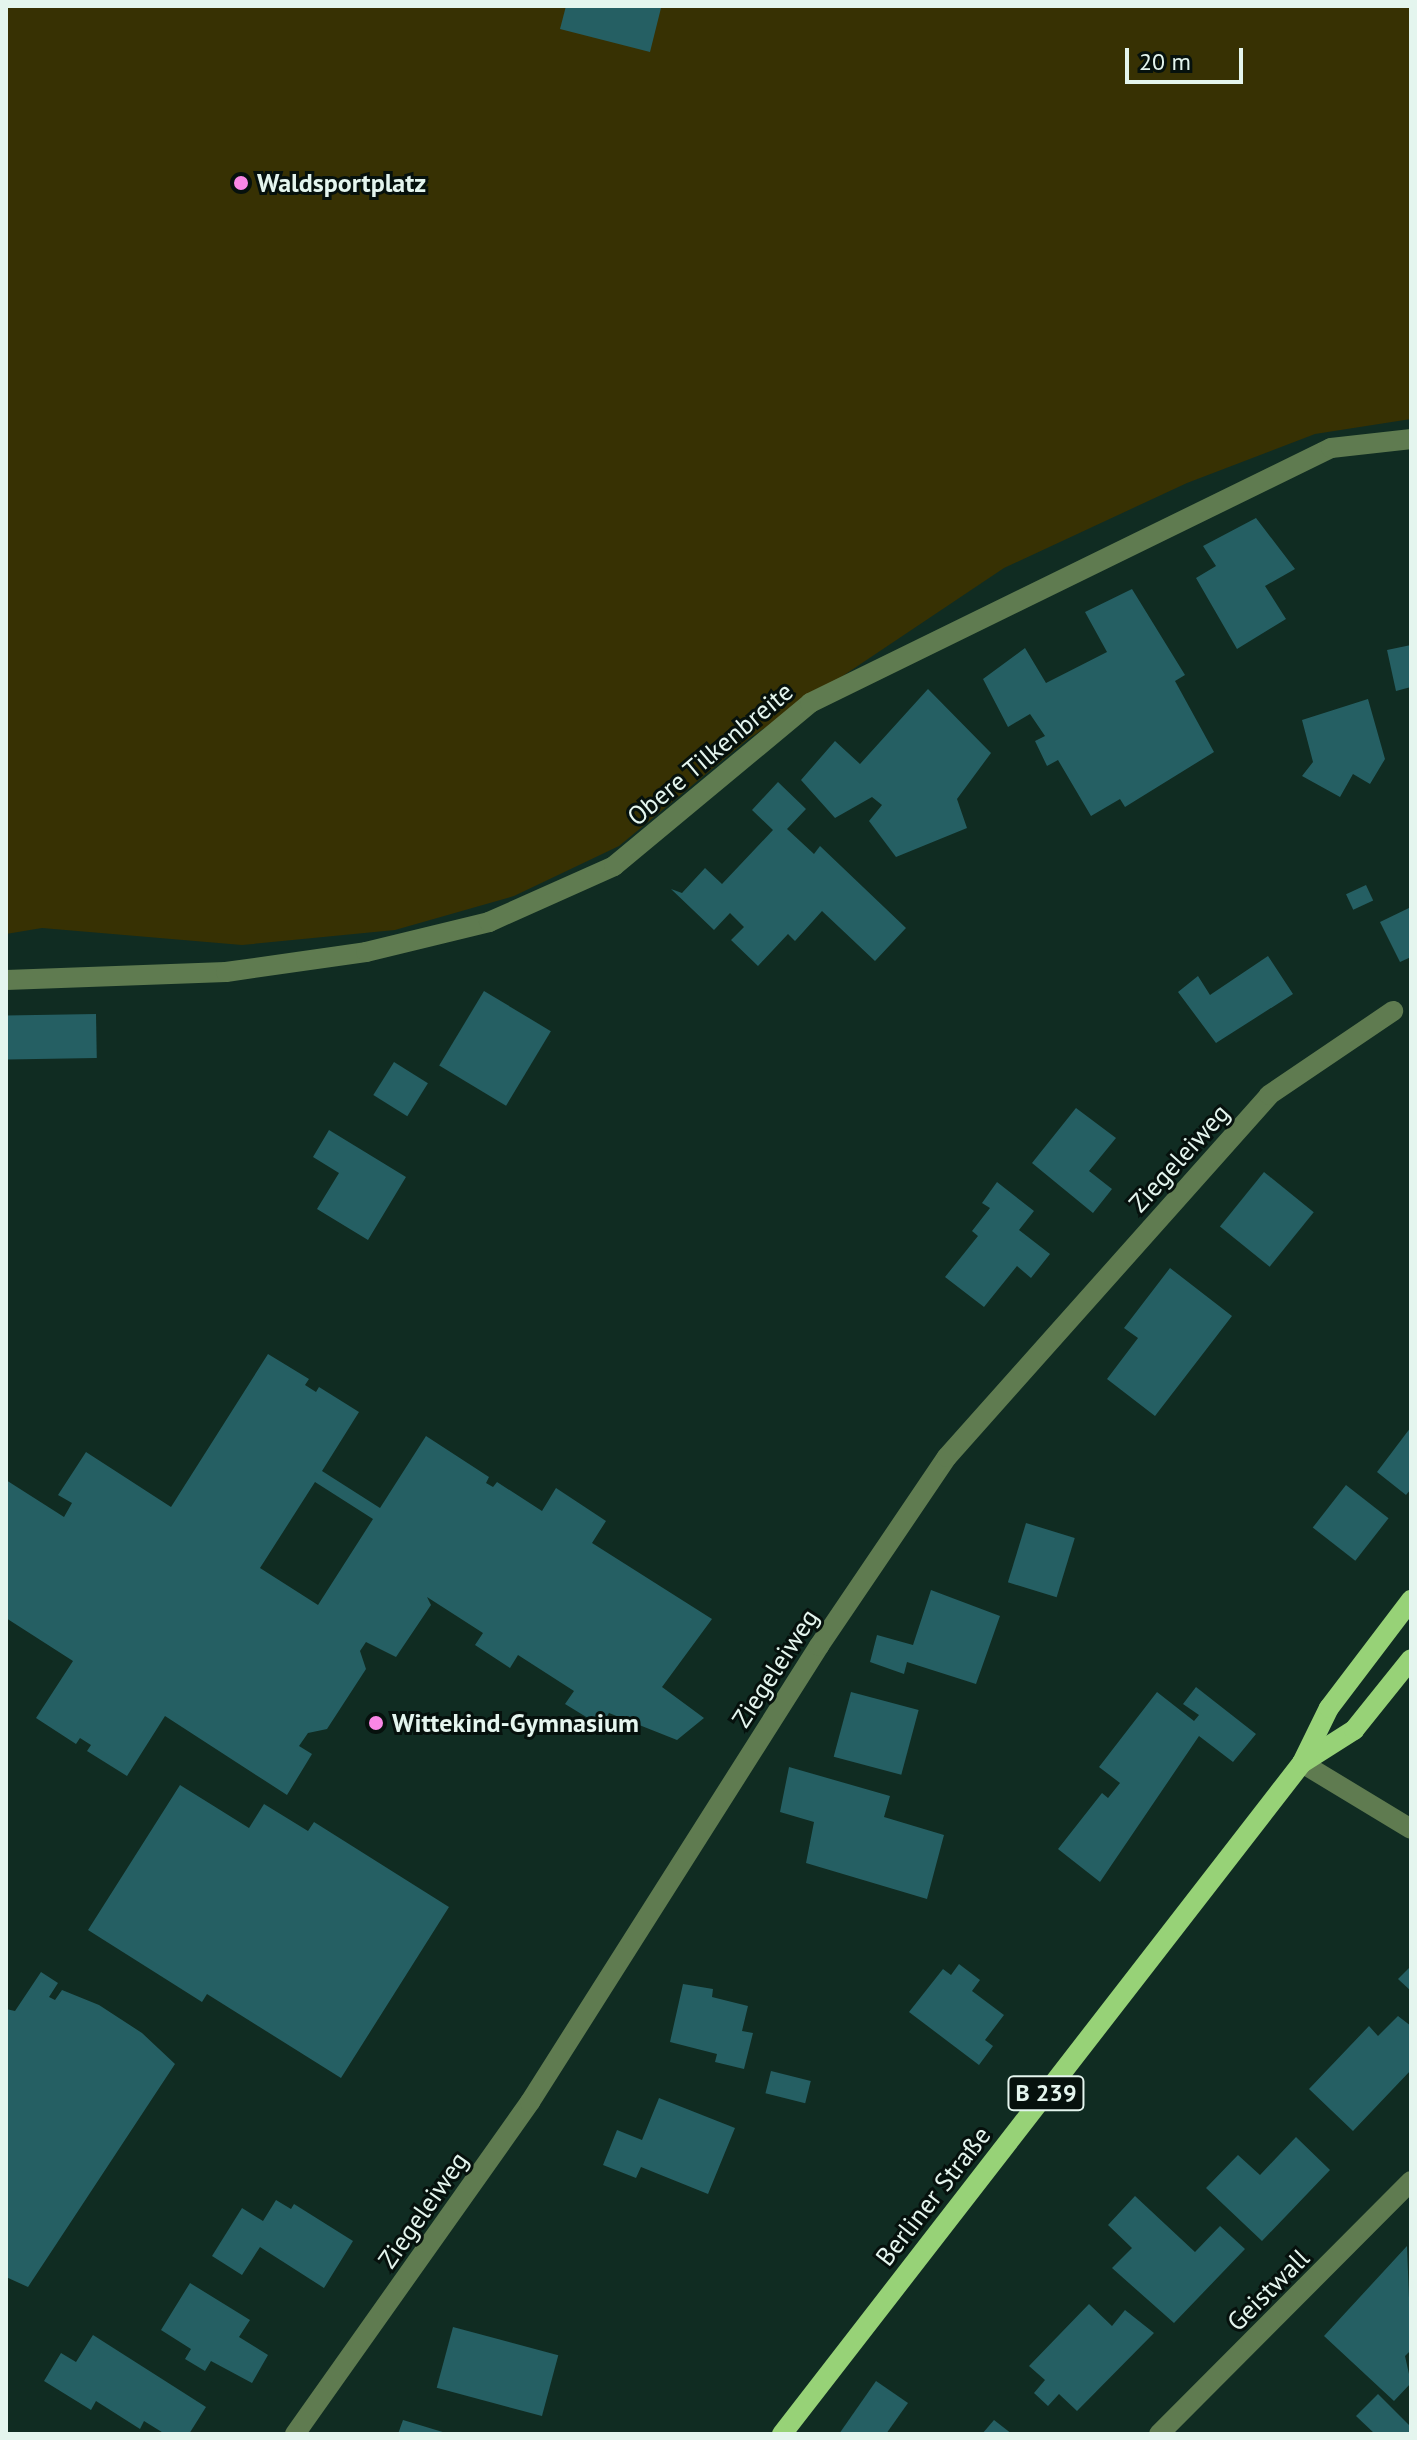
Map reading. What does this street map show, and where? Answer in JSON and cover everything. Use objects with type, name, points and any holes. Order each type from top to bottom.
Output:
[{"type":"main road","name":"Berliner Straße","points":[[782,2434],[1302,1763],[1329,1708],[1411,1600]]},
{"type":"main road","name":"Berliner Straße","points":[[1302,1763],[1354,1730],[1411,1659]]},
{"type":"street","name":"Obere Tilkenbreite","points":[[6,980],[226,972],[366,952],[489,922],[614,866],[810,703],[1331,448],[1411,439]]},
{"type":"street","name":"Ziegeleiweg","points":[[295,2434],[530,2102],[819,1646],[947,1457],[1269,1095],[1393,1011]]},
{"type":"street","points":[[1302,1763],[1411,1829]]},
{"type":"street","name":"Geistwall","points":[[1159,2434],[1411,2181]]},
{"type":"shaded area","points":[[6,6],[1411,6],[1411,419],[1315,434],[1187,483],[1004,568],[747,740],[619,846],[514,896],[395,930],[242,945],[42,928],[6,934]]},
{"type":"building","points":[[566,6],[661,8],[650,52],[560,29]]},
{"type":"building","points":[[1256,518],[1295,569],[1265,586],[1286,619],[1237,649],[1196,578],[1216,566],[1203,546]]},
{"type":"building","points":[[1132,589],[1185,675],[1175,681],[1214,752],[1125,807],[1120,799],[1091,816],[1058,760],[1047,766],[1035,741],[1045,736],[1030,714],[1008,727],[983,679],[1025,648],[1046,683],[1107,652],[1085,612]]},
{"type":"building","points":[[1411,645],[1411,687],[1396,691],[1387,650]]},
{"type":"building","points":[[928,689],[991,753],[957,799],[967,828],[896,857],[869,821],[882,805],[872,797],[835,818],[801,780],[835,741],[860,764]]},
{"type":"building","points":[[1368,699],[1385,759],[1370,784],[1353,774],[1340,797],[1302,776],[1313,762],[1302,720]]},
{"type":"building","points":[[778,782],[806,809],[787,829],[814,854],[820,846],[906,928],[875,961],[822,911],[795,941],[788,934],[758,966],[731,940],[744,927],[730,913],[714,930],[671,889],[682,893],[705,868],[722,884],[773,830],[752,810]]},
{"type":"building","points":[[1366,885],[1373,900],[1353,910],[1346,894]]},
{"type":"building","points":[[1411,907],[1411,957],[1400,962],[1380,922]]},
{"type":"building","points":[[1268,956],[1293,994],[1216,1043],[1178,992],[1198,976],[1210,995]]},
{"type":"building","points":[[484,991],[551,1031],[506,1106],[439,1066]]},
{"type":"building","points":[[96,1014],[97,1058],[7,1060],[6,1016]]},
{"type":"building","points":[[394,1062],[428,1083],[407,1116],[373,1095]]},
{"type":"building","points":[[1076,1108],[1116,1138],[1089,1171],[1112,1189],[1093,1213],[1032,1163]]},
{"type":"building","points":[[329,1130],[406,1177],[368,1240],[317,1209],[339,1173],[313,1157]]},
{"type":"building","points":[[1264,1172],[1314,1212],[1270,1267],[1220,1226]]},
{"type":"building","points":[[997,1182],[1034,1211],[1019,1230],[1050,1254],[1031,1278],[1017,1266],[984,1307],[945,1277],[978,1236],[972,1231],[990,1208],[982,1203]]},
{"type":"building","points":[[1170,1268],[1232,1316],[1155,1416],[1107,1379],[1138,1338],[1124,1328]]},
{"type":"building","points":[[268,1354],[309,1379],[305,1385],[316,1392],[319,1387],[359,1412],[322,1471],[380,1508],[426,1436],[489,1477],[486,1483],[493,1487],[497,1482],[542,1511],[556,1488],[606,1521],[592,1543],[712,1619],[662,1687],[704,1718],[677,1740],[609,1713],[601,1726],[565,1704],[574,1691],[518,1655],[510,1668],[475,1645],[483,1633],[427,1597],[431,1605],[396,1657],[366,1642],[360,1651],[366,1669],[327,1729],[308,1733],[299,1746],[312,1754],[287,1795],[165,1716],[127,1776],[87,1751],[91,1745],[80,1738],[76,1744],[36,1718],[73,1661],[6,1618],[6,1480],[64,1517],[72,1503],[58,1495],[86,1452],[171,1507]],"holes":[[[315,1482],[373,1519],[318,1605],[260,1568]]]},
{"type":"building","points":[[1411,1427],[1411,1489],[1406,1495],[1377,1472]]},
{"type":"building","points":[[1346,1485],[1389,1518],[1355,1561],[1313,1528]]},
{"type":"building","points":[[1026,1523],[1075,1538],[1057,1597],[1008,1582]]},
{"type":"building","points":[[931,1590],[1000,1616],[976,1684],[907,1662],[904,1674],[870,1662],[877,1635],[913,1645]]},
{"type":"building","points":[[1196,1687],[1256,1734],[1233,1762],[1199,1736],[1100,1882],[1058,1849],[1102,1793],[1108,1798],[1120,1783],[1099,1767],[1157,1692],[1194,1721],[1199,1715],[1183,1704]]},
{"type":"building","points":[[851,1692],[919,1710],[901,1775],[834,1757]]},
{"type":"building","points":[[789,1767],[890,1796],[884,1817],[944,1835],[927,1899],[806,1863],[814,1822],[780,1812]]},
{"type":"building","points":[[180,1785],[249,1828],[264,1804],[308,1831],[314,1822],[449,1907],[341,2078],[207,1994],[202,2002],[88,1930]]},
{"type":"building","points":[[959,1964],[980,1980],[972,1991],[1004,2015],[985,2040],[993,2046],[979,2065],[909,2012],[943,1969],[951,1975]]},
{"type":"building","points":[[1411,1966],[1411,1991],[1398,1979]]},
{"type":"building","points":[[41,1972],[58,1983],[49,1997],[55,2000],[62,1990],[99,2005],[142,2033],[175,2064],[28,2287],[6,2277],[6,2009],[15,2011]]},
{"type":"building","points":[[683,1984],[713,1989],[712,1997],[748,2006],[742,2031],[753,2033],[744,2069],[715,2062],[717,2054],[670,2042]]},
{"type":"building","points":[[1398,2016],[1411,2026],[1411,2070],[1353,2131],[1309,2089],[1369,2026],[1378,2036]]},
{"type":"building","points":[[771,2071],[811,2081],[805,2103],[765,2093]]},
{"type":"building","points":[[659,2098],[735,2128],[708,2194],[641,2167],[636,2178],[603,2165],[617,2130],[642,2140]]},
{"type":"building","points":[[1296,2137],[1330,2170],[1262,2241],[1206,2188],[1238,2155],[1260,2175]]},
{"type":"building","points":[[1135,2196],[1195,2252],[1220,2226],[1245,2249],[1174,2323],[1112,2268],[1132,2248],[1108,2225]]},
{"type":"building","points":[[276,2200],[291,2209],[294,2204],[353,2241],[324,2288],[260,2247],[242,2275],[212,2256],[242,2208],[263,2221]]},
{"type":"building","points":[[1407,2246],[1411,2350],[1405,2356],[1411,2383],[1394,2401],[1324,2336]]},
{"type":"building","points":[[190,2283],[250,2320],[239,2337],[268,2355],[252,2383],[211,2361],[205,2371],[185,2359],[191,2349],[161,2330]]},
{"type":"building","points":[[1089,2304],[1112,2326],[1125,2310],[1154,2333],[1077,2411],[1059,2394],[1048,2406],[1034,2393],[1045,2380],[1029,2366]]},
{"type":"building","points":[[453,2327],[558,2355],[542,2416],[437,2388]]},
{"type":"building","points":[[93,2335],[206,2407],[189,2434],[165,2434],[144,2421],[140,2429],[96,2401],[91,2410],[44,2381],[61,2353],[76,2362]]},
{"type":"building","points":[[876,2381],[908,2403],[886,2434],[839,2434]]},
{"type":"building","points":[[1378,2394],[1411,2427],[1411,2434],[1375,2434],[1356,2416]]},
{"type":"building","points":[[403,2420],[446,2433],[446,2434],[398,2434]]},
{"type":"building","points":[[994,2420],[1012,2434],[982,2434]]},
{"type":"place","name":"Waldsportplatz","points":[[241,183]]},
{"type":"place","name":"Wittekind-Gymnasium","points":[[376,1723]]}]
